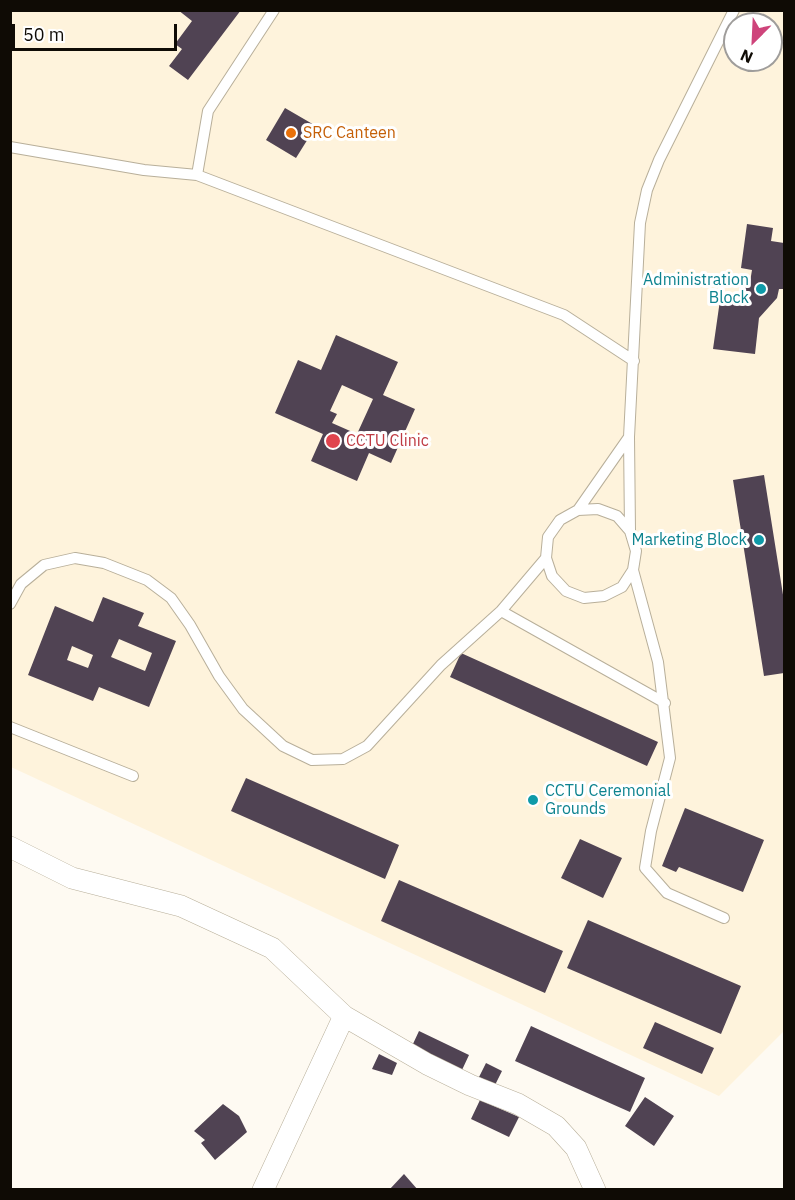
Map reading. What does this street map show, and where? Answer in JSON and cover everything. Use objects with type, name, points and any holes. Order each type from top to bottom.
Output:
[{"type":"street","points":[[10,846],[72,879],[181,906],[272,948],[344,1016],[428,1064],[470,1085],[518,1104],[556,1126],[576,1148],[595,1190]]},
{"type":"street","points":[[263,1190],[344,1016]]},
{"type":"lane","points":[[197,175],[208,111],[274,10]]},
{"type":"lane","points":[[629,437],[578,510],[560,520],[548,537],[546,558],[552,576],[566,591],[584,598],[604,596],[622,587],[633,570],[636,551],[630,531],[629,437],[640,223],[647,190],[659,160],[734,10]]},
{"type":"lane","points":[[10,147],[144,170],[197,175],[564,315],[634,361]]},
{"type":"lane","points":[[578,510],[598,509],[617,516],[630,531]]},
{"type":"lane","points":[[10,604],[21,584],[44,565],[75,558],[104,563],[147,580],[171,598],[190,625],[219,676],[243,709],[283,746],[312,760],[343,759],[367,746],[441,665],[501,611],[546,558]]},
{"type":"lane","points":[[633,570],[658,662],[665,703],[670,758],[651,831],[645,868],[667,893],[724,918]]},
{"type":"lane","points":[[501,611],[665,703]]},
{"type":"lane","points":[[10,727],[133,776]]},
{"type":"shaded area","points":[[11,11],[784,11],[784,1031],[719,1096],[11,767]]},
{"type":"building","points":[[178,10],[241,10],[188,80],[169,66],[182,49],[175,44],[192,21]]},
{"type":"building","name":"SRC Canteen","points":[[285,108],[316,126],[296,158],[266,140]]},
{"type":"building","name":"Administration Block","points":[[747,224],[773,228],[771,241],[784,243],[784,289],[779,289],[777,298],[759,318],[755,354],[713,349],[721,293],[737,296],[750,282],[752,270],[741,268]]},
{"type":"building","points":[[336,335],[398,362],[383,395],[415,409],[391,463],[369,453],[357,481],[311,461],[323,434],[275,413],[298,360],[321,370]],"holes":[[[342,385],[373,399],[357,434],[332,423],[337,414],[330,411]]]},
{"type":"building","name":"Marketing Block","points":[[764,475],[784,601],[784,673],[764,676],[733,480]]},
{"type":"building","points":[[103,597],[144,613],[138,626],[176,641],[149,707],[99,687],[93,701],[28,675],[55,606],[93,622]],"holes":[[[119,639],[152,653],[145,671],[111,657]],[[72,646],[93,655],[88,668],[67,660]]]},
{"type":"building","points":[[461,653],[658,742],[647,766],[450,677]]},
{"type":"building","points":[[246,778],[399,845],[385,879],[231,811]]},
{"type":"building","points":[[685,808],[764,840],[743,892],[679,867],[676,872],[662,866]]},
{"type":"building","points":[[580,839],[622,858],[603,898],[561,878]]},
{"type":"building","points":[[399,880],[563,951],[545,993],[381,921]]},
{"type":"building","points":[[588,920],[741,986],[721,1034],[567,968]]},
{"type":"building","points":[[655,1022],[714,1048],[702,1074],[643,1048]]},
{"type":"building","points":[[531,1026],[645,1078],[630,1112],[515,1061]]},
{"type":"building","points":[[419,1031],[469,1055],[462,1070],[412,1046]]},
{"type":"building","points":[[379,1054],[397,1063],[392,1075],[372,1069]]},
{"type":"building","points":[[486,1063],[502,1071],[495,1085],[479,1077]]},
{"type":"building","points":[[645,1097],[674,1116],[654,1146],[625,1126]]},
{"type":"building","points":[[480,1100],[519,1117],[509,1137],[471,1119]]},
{"type":"building","points":[[223,1104],[239,1116],[247,1132],[215,1160],[201,1143],[205,1140],[194,1131]]},
{"type":"building","points":[[404,1174],[418,1190],[389,1190]]},
{"type":"place","name":"SRC Canteen","points":[[291,133]]},
{"type":"place","name":"Administration Block","points":[[761,289]]},
{"type":"place","name":"CCTU Clinic","points":[[333,441]]},
{"type":"place","name":"Marketing Block","points":[[759,540]]},
{"type":"place","name":"CCTU Ceremonial Grounds","points":[[533,800]]}]
